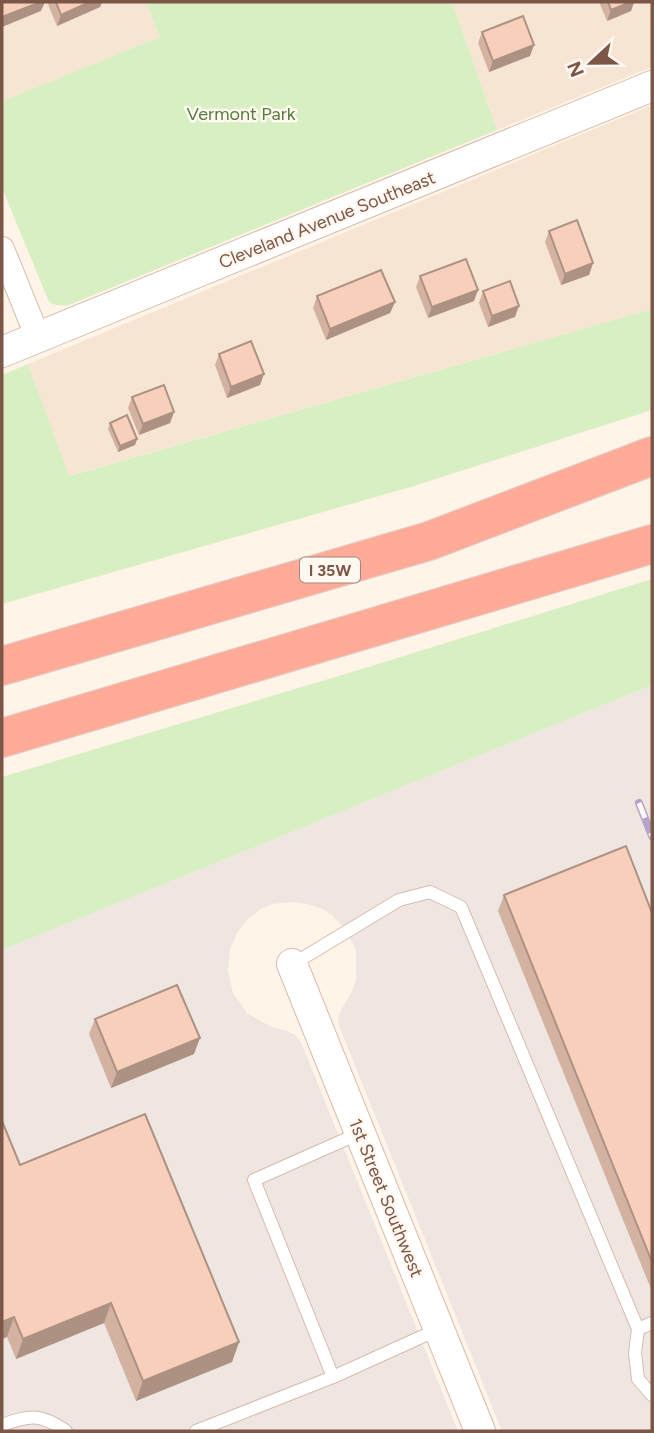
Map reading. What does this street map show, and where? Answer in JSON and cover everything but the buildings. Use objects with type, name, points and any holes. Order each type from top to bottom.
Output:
[{"type":"highway","name":"I 35W","points":[[2,666],[429,541],[652,456]]},
{"type":"highway","points":[[2,738],[652,544]]},
{"type":"street","name":"Cleveland Avenue Southeast","points":[[2,352],[652,86]]},
{"type":"street","points":[[2,249],[38,338]]},
{"type":"street","name":"1st Street Southwest","points":[[292,964],[480,1431]]},
{"type":"lane","points":[[292,964],[399,900],[430,892],[461,907],[638,1329],[635,1353],[638,1378],[652,1395]]},
{"type":"lane","points":[[334,1377],[254,1181],[360,1133]]},
{"type":"lane","points":[[638,1329],[652,1323]]},
{"type":"lane","points":[[196,1431],[334,1377],[439,1328]]},
{"type":"lane","points":[[2,1425],[26,1416],[51,1420],[66,1431]]},
{"type":"shaded area","points":[[2,2],[146,2],[160,37],[2,101]]},
{"type":"shaded area","points":[[452,2],[652,2],[652,67],[497,130]]},
{"type":"shaded area","points":[[652,105],[652,309],[68,476],[28,364]]},
{"type":"shaded area","points":[[652,685],[652,1431],[502,1431],[339,1026],[338,1018],[356,980],[356,949],[332,915],[307,904],[291,902],[272,904],[261,909],[248,919],[237,933],[230,949],[228,970],[233,993],[248,1014],[295,1035],[301,1042],[458,1431],[2,1431],[2,950]]},
{"type":"green space","name":"Vermont Park","points":[[146,2],[452,2],[497,130],[69,305],[54,304],[49,302],[2,188],[2,101],[160,37]]},
{"type":"green space","points":[[652,309],[652,410],[414,486],[2,604],[2,375],[28,364],[69,476]]},
{"type":"green space","points":[[652,579],[652,685],[2,950],[2,777]]},
{"type":"railway","points":[[639,803],[652,836]]}]
